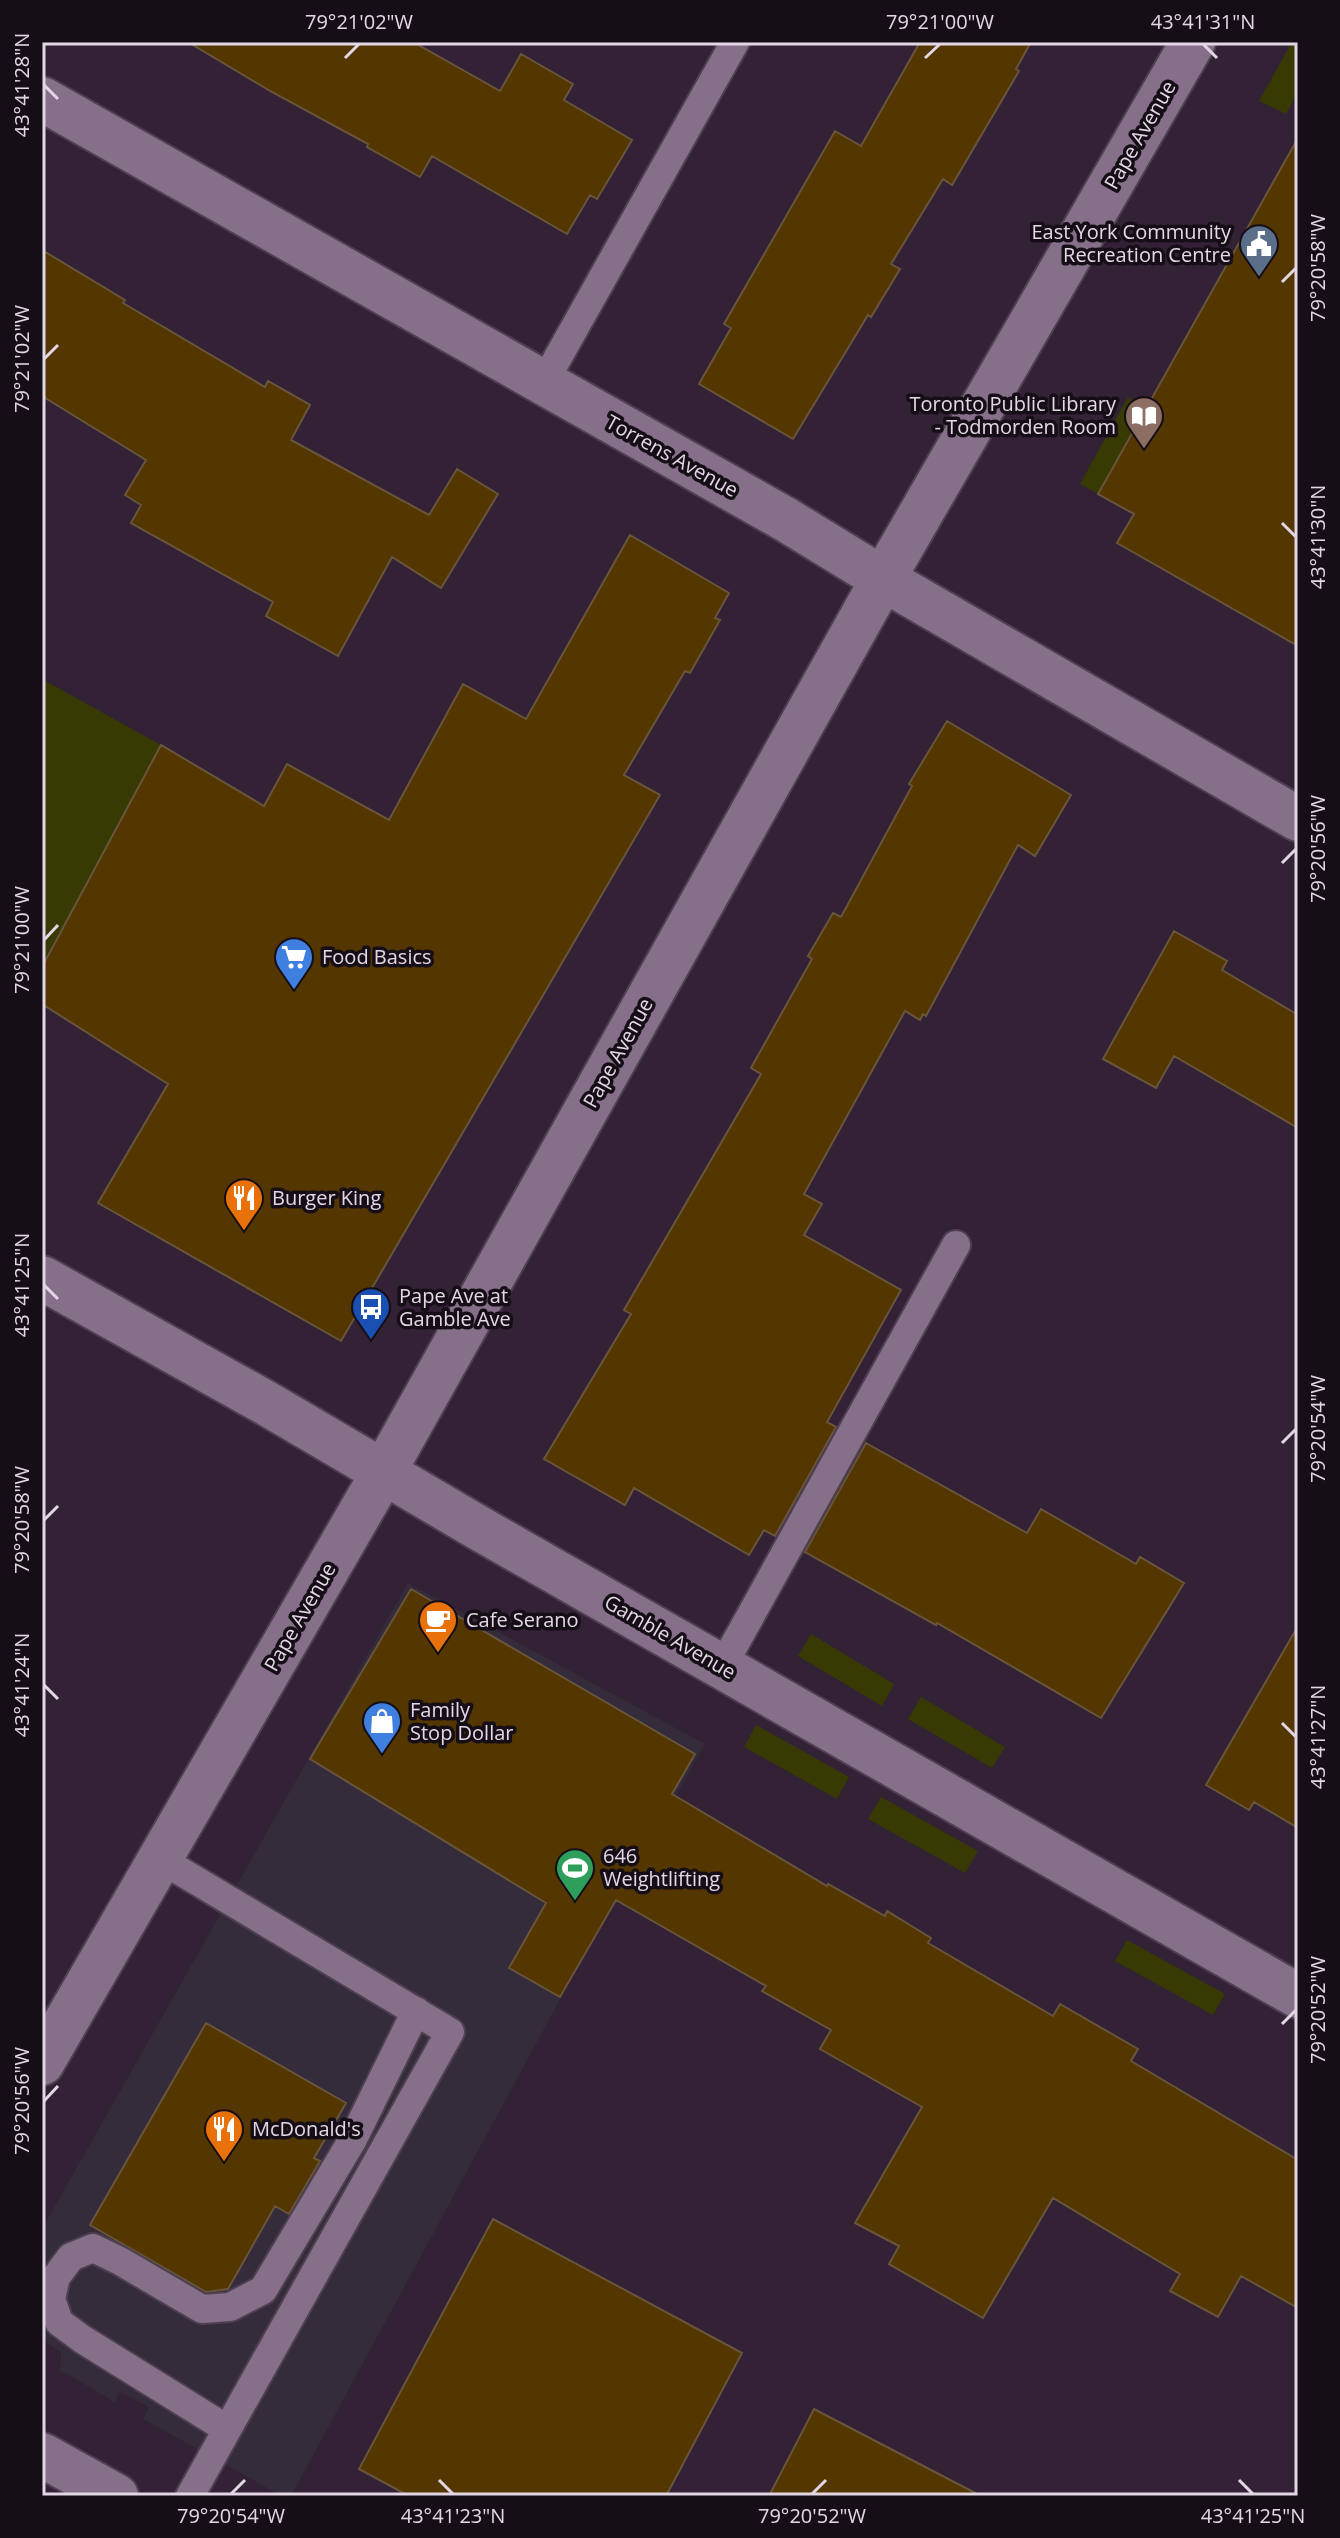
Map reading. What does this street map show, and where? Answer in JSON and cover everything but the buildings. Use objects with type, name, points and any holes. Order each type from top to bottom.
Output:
[{"type":"street","name":"Pape Avenue","points":[[42,2063],[383,1473],[883,579],[1193,42]]},
{"type":"street","name":"Torrens Avenue","points":[[42,99],[785,519],[1298,819]]},
{"type":"street","name":"Gamble Avenue","points":[[42,1278],[266,1403],[383,1473],[1298,1996]]},
{"type":"street","points":[[42,2455],[116,2496]]},
{"type":"lane","points":[[543,384],[735,42]]},
{"type":"lane","points":[[722,1667],[956,1245]]},
{"type":"lane","points":[[160,1859],[450,2032],[190,2496]]},
{"type":"lane","points":[[227,2429],[59,2322],[51,2299],[56,2277],[71,2257],[93,2248],[202,2309],[230,2307],[263,2290],[353,2139],[416,2011]]},
{"type":"shaded area","points":[[1292,42],[1298,42],[1298,92],[1286,114],[1259,101]]},
{"type":"shaded area","points":[[1128,397],[1146,408],[1098,494],[1080,484]]},
{"type":"shaded area","points":[[42,679],[161,745],[42,967]]},
{"type":"shaded area","points":[[408,1583],[705,1744],[577,1968],[291,2496],[282,2496],[143,2419],[149,2407],[120,2392],[115,2402],[60,2370],[61,2352],[42,2340],[42,2229]]},
{"type":"shaded area","points":[[811,1634],[894,1684],[882,1706],[798,1656]]},
{"type":"shaded area","points":[[921,1697],[1005,1747],[992,1768],[908,1719]]},
{"type":"shaded area","points":[[756,1725],[849,1777],[837,1799],[744,1747]]},
{"type":"shaded area","points":[[881,1797],[978,1851],[965,1873],[868,1819]]},
{"type":"shaded area","points":[[1127,1940],[1225,1994],[1213,2015],[1115,1961]]},
{"type":"place","name":"East York Community Recreation Centre","points":[[1259,278]]},
{"type":"place","name":"Toronto Public Library - Todmorden Room","points":[[1144,450]]},
{"type":"place","name":"Food Basics","points":[[294,991]]},
{"type":"place","name":"Burger King","points":[[244,1232]]},
{"type":"place","name":"Pape Ave at Gamble Ave","points":[[371,1341]]},
{"type":"place","name":"Cafe Serano","points":[[438,1654]]},
{"type":"place","name":"Family Stop Dollar","points":[[382,1755]]},
{"type":"place","name":"646 Weightlifting","points":[[575,1902]]},
{"type":"place","name":"McDonald's","points":[[224,2163]]}]
